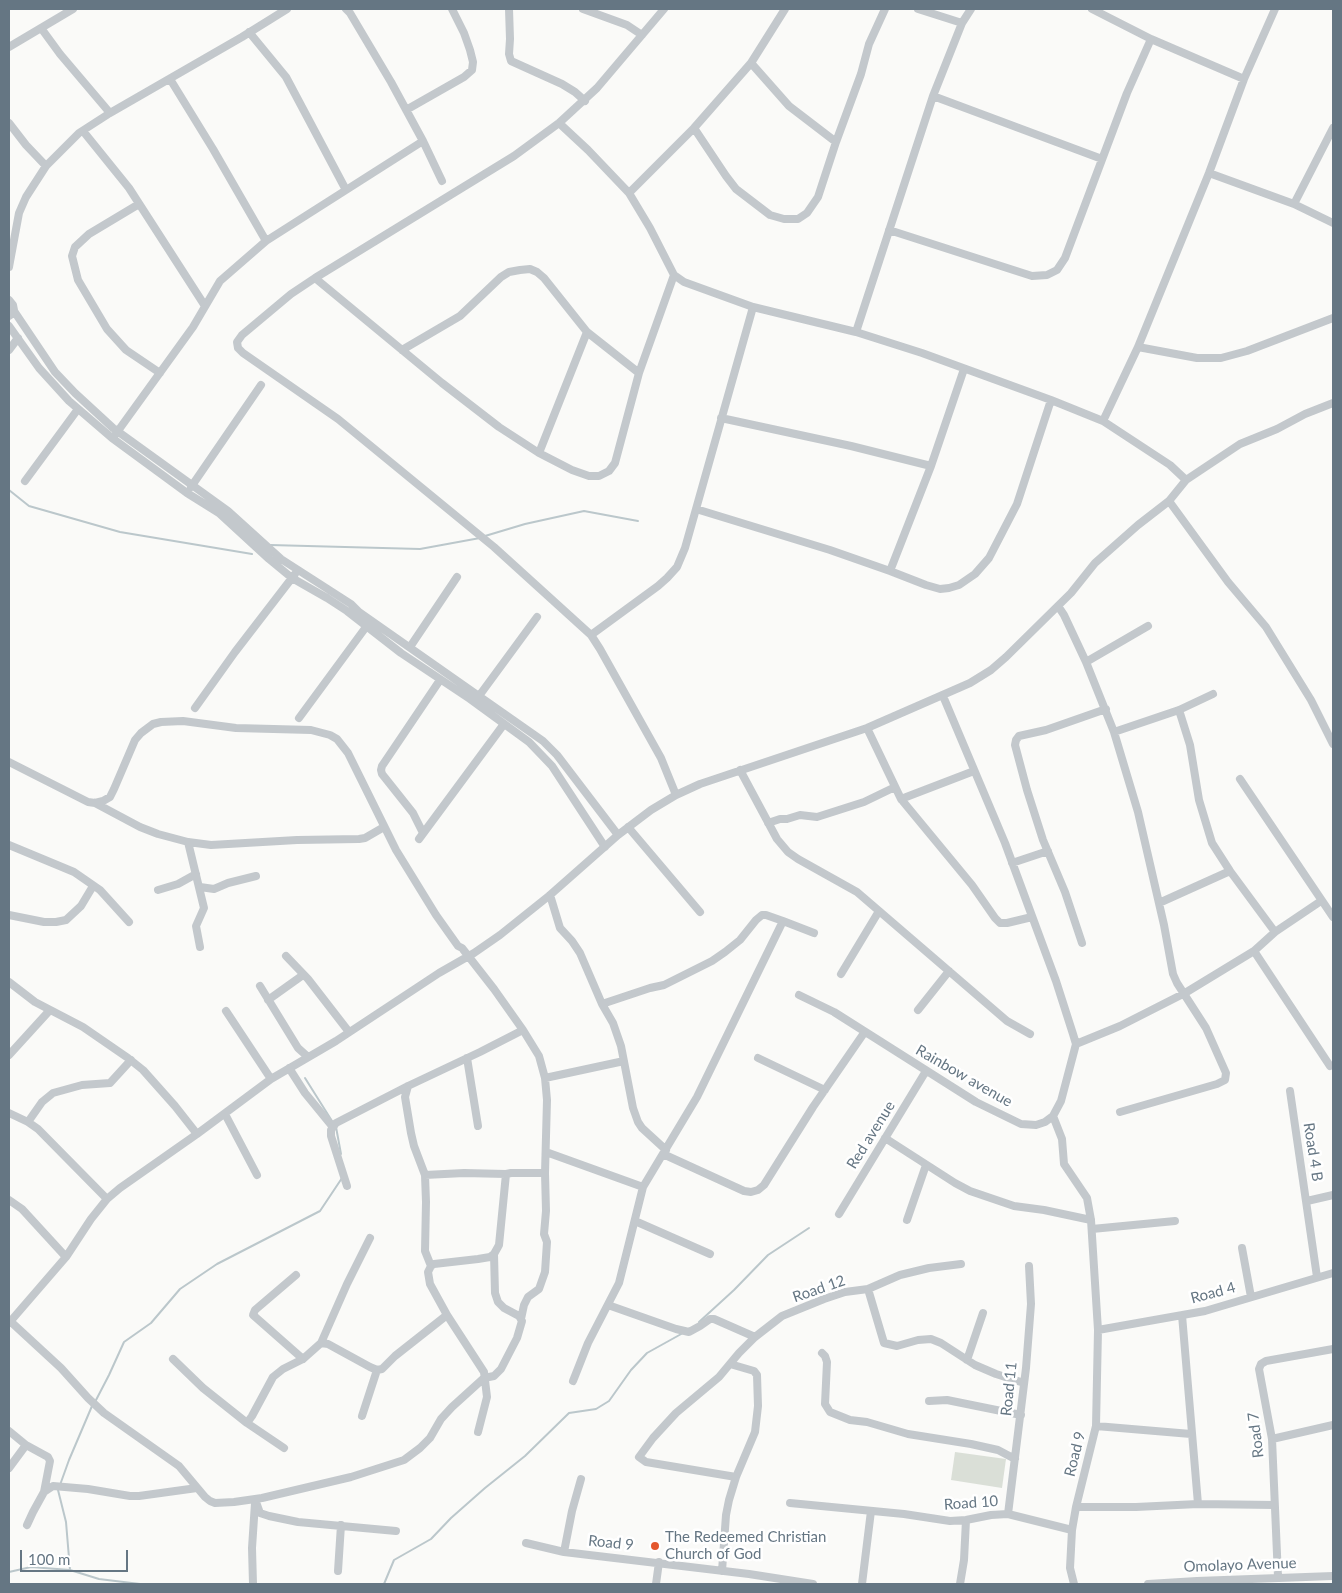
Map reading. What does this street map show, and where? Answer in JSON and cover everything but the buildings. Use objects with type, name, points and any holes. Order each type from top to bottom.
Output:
[{"type":"street","points":[[9,47],[73,9]]},
{"type":"street","points":[[9,267],[19,213],[26,197],[46,166],[70,142],[110,113],[287,9]]},
{"type":"street","points":[[346,9],[392,82],[442,181]]},
{"type":"street","points":[[406,110],[464,77],[472,70],[473,62],[470,50],[452,9]]},
{"type":"street","points":[[509,9],[509,54],[511,61],[562,84],[576,92],[585,101]]},
{"type":"street","points":[[583,9],[627,25],[642,35]]},
{"type":"street","points":[[664,9],[585,101],[559,124],[514,156],[291,294],[242,335],[237,342],[238,348],[244,353],[338,419],[494,547],[591,635],[661,758],[676,795]]},
{"type":"street","points":[[629,193],[694,128],[751,63],[785,9]]},
{"type":"street","points":[[694,128],[736,189],[770,215],[784,219],[798,219],[807,213],[818,197],[836,142],[862,74],[869,44],[885,9]]},
{"type":"street","points":[[918,9],[962,24]]},
{"type":"street","points":[[856,332],[933,96],[962,24],[971,9]]},
{"type":"street","points":[[1092,9],[1151,39],[1244,79]]},
{"type":"street","points":[[1103,421],[1138,347],[1209,174],[1244,79],[1275,9]]},
{"type":"street","points":[[41,28],[60,54],[110,113]]},
{"type":"street","points":[[249,32],[286,77],[346,190]]},
{"type":"street","points":[[889,230],[1032,276],[1047,275],[1057,270],[1065,258],[1127,93],[1151,39]]},
{"type":"street","points":[[751,63],[789,106],[836,142]]},
{"type":"street","points":[[170,79],[209,141],[266,241]]},
{"type":"street","points":[[933,96],[1102,159]]},
{"type":"street","points":[[9,123],[46,166]]},
{"type":"street","points":[[559,124],[588,150],[629,193],[650,228],[674,275],[684,282],[753,307],[856,332],[922,353],[1051,400],[1103,421],[1170,465],[1186,480]]},
{"type":"street","points":[[1294,204],[1333,128]]},
{"type":"street","points":[[83,131],[129,188],[205,306]]},
{"type":"street","points":[[112,438],[193,327],[220,281],[266,241],[423,141]]},
{"type":"street","points":[[1209,174],[1294,204],[1333,223]]},
{"type":"street","points":[[139,204],[89,234],[75,247],[72,256],[78,280],[111,334],[126,350],[160,373]]},
{"type":"street","points":[[402,350],[460,316],[501,277],[509,272],[530,270],[537,272],[544,278],[587,332],[639,373]]},
{"type":"street","points":[[315,278],[499,427],[539,453],[572,470],[589,476],[599,476],[609,472],[615,463],[639,373],[674,275]]},
{"type":"street","points":[[9,300],[13,304],[11,314],[55,372],[118,431],[228,511],[275,554],[351,604],[359,612],[543,741],[557,755],[618,835]]},
{"type":"street","points":[[591,635],[667,578],[677,567],[685,548],[753,307]]},
{"type":"street","points":[[1138,347],[1197,358],[1222,358],[1247,351],[1333,318]]},
{"type":"street","points":[[9,326],[39,368],[68,401],[112,438],[187,493],[219,513],[292,578],[347,611],[366,627],[528,742],[552,766],[605,847]]},
{"type":"street","points":[[539,453],[587,332]]},
{"type":"street","points":[[9,350],[18,338]]},
{"type":"street","points":[[890,570],[930,466],[964,369]]},
{"type":"street","points":[[187,493],[261,385]]},
{"type":"street","points":[[696,509],[890,570],[926,586],[940,589],[959,585],[975,574],[990,558],[1017,504],[1051,400]]},
{"type":"street","points":[[95,803],[110,797],[140,733],[153,724],[183,721],[236,728],[311,730],[330,735],[343,746],[404,865],[436,915],[458,946],[467,956],[494,989],[523,1030],[538,1056],[545,1078],[547,1100],[544,1234],[547,1242],[545,1272],[539,1289],[528,1297],[524,1305],[521,1327],[517,1338],[501,1369],[494,1376],[484,1378],[452,1407],[441,1419],[430,1438],[404,1460],[350,1478],[255,1499],[215,1503],[205,1497],[179,1466],[104,1413],[61,1368],[10,1322],[66,1257],[90,1219],[107,1199],[120,1188],[271,1079],[349,1032],[467,956],[474,952],[500,935],[550,895],[618,835],[651,810],[676,795],[700,784],[867,728],[970,683],[991,670],[1006,657],[1071,593],[1094,563],[1169,501],[1186,480],[1222,454],[1240,444],[1333,403]]},
{"type":"street","points":[[25,481],[78,409]]},
{"type":"street","points":[[721,418],[851,446],[930,466]]},
{"type":"street","points":[[1169,501],[1228,582],[1266,627],[1311,700],[1333,744]]},
{"type":"street","points":[[195,708],[234,652],[298,570]]},
{"type":"street","points":[[410,646],[457,577]]},
{"type":"street","points":[[1058,606],[1086,662],[1114,732],[1138,812],[1173,974],[1206,1028],[1226,1073],[1225,1080],[1217,1084],[1120,1112]]},
{"type":"street","points":[[479,696],[537,617]]},
{"type":"street","points":[[1086,662],[1148,626]]},
{"type":"street","points":[[299,718],[366,627]]},
{"type":"street","points":[[440,680],[381,770],[382,774],[413,813],[421,836],[504,724]]},
{"type":"street","points":[[1114,732],[1179,710],[1213,694]]},
{"type":"street","points":[[943,696],[1012,863],[1056,981],[1076,1044],[1061,1101],[1053,1116]]},
{"type":"street","points":[[1082,943],[1027,790],[1016,740],[1019,736],[1046,730],[1106,709]]},
{"type":"street","points":[[1179,710],[1190,744],[1197,790],[1212,843],[1275,932]]},
{"type":"street","points":[[867,728],[901,798],[972,885],[995,918],[1000,923],[1032,918]]},
{"type":"street","points":[[9,762],[140,827],[188,842],[212,846],[297,840],[359,839],[384,827]]},
{"type":"street","points":[[740,770],[777,839],[788,852],[858,892],[1007,1021],[1030,1034]]},
{"type":"street","points":[[901,798],[974,771]]},
{"type":"street","points":[[1240,779],[1333,917]]},
{"type":"street","points":[[768,823],[800,815],[817,817],[864,802],[895,787]]},
{"type":"street","points":[[628,827],[700,912]]},
{"type":"street","points":[[188,842],[204,908],[196,926],[200,946]]},
{"type":"street","points":[[9,845],[74,872],[100,890],[128,922]]},
{"type":"street","points":[[1012,863],[1048,851]]},
{"type":"street","points":[[1159,903],[1230,871]]},
{"type":"street","points":[[158,890],[178,884],[196,874]]},
{"type":"street","points":[[200,887],[214,889],[228,883],[256,876]]},
{"type":"street","points":[[9,915],[44,922],[66,920],[81,906],[93,886]]},
{"type":"street","points":[[550,895],[560,928],[580,953],[602,1004],[613,1023],[621,1046],[633,1108],[638,1122],[665,1152],[744,1191],[758,1190],[764,1185],[864,1033]]},
{"type":"street","points":[[1076,1044],[1120,1026],[1184,993],[1254,951],[1275,932],[1321,901]]},
{"type":"street","points":[[841,974],[879,911]]},
{"type":"street","points":[[602,1004],[664,985],[712,961],[740,940],[756,920],[762,916],[766,915],[814,933]]},
{"type":"street","points":[[573,1381],[588,1343],[621,1275],[643,1187],[697,1097],[783,921]]},
{"type":"street","points":[[1254,951],[1330,1066]]},
{"type":"street","points":[[286,956],[349,1032]]},
{"type":"street","points":[[918,1010],[949,972]]},
{"type":"street","points":[[268,1000],[303,975]]},
{"type":"street","points":[[9,982],[35,1002],[83,1027],[131,1060],[175,1106],[197,1134]]},
{"type":"street","points":[[260,986],[298,1048],[308,1057]]},
{"type":"street","name":"Rainbow avenue","points":[[799,995],[834,1012],[864,1033],[976,1102],[1021,1124],[1036,1125],[1045,1122],[1053,1116]]},
{"type":"street","points":[[9,1055],[50,1010]]},
{"type":"street","points":[[226,1011],[271,1079]]},
{"type":"street","points":[[347,1186],[333,1145],[331,1136],[332,1126],[342,1118],[523,1030]]},
{"type":"street","points":[[467,1058],[478,1126]]},
{"type":"street","points":[[758,1058],[825,1090]]},
{"type":"street","points":[[28,1122],[42,1102],[53,1093],[82,1085],[110,1083],[131,1060]]},
{"type":"street","points":[[545,1078],[624,1061]]},
{"type":"street","points":[[289,1068],[304,1093],[332,1126]]},
{"type":"street","name":"Red avenue","points":[[839,1214],[926,1071]]},
{"type":"street","points":[[408,1086],[405,1097],[411,1133],[425,1175],[425,1251],[431,1266]]},
{"type":"street","name":"Road 4 B","points":[[1290,1091],[1317,1277]]},
{"type":"street","points":[[9,1113],[38,1129],[107,1199]]},
{"type":"street","points":[[225,1114],[257,1175]]},
{"type":"street","name":"Road 9","points":[[1053,1116],[1062,1138],[1064,1164],[1087,1198],[1092,1229],[1098,1330],[1096,1426],[1072,1530],[1070,1568],[1074,1584]]},
{"type":"street","points":[[885,1138],[955,1184],[970,1191],[1014,1206],[1091,1220]]},
{"type":"street","points":[[546,1152],[643,1187]]},
{"type":"street","points":[[907,1220],[926,1165]]},
{"type":"street","points":[[425,1175],[545,1173]]},
{"type":"street","points":[[506,1174],[499,1245],[494,1254],[495,1293],[498,1302],[504,1308],[521,1318]]},
{"type":"street","points":[[1307,1201],[1333,1194]]},
{"type":"street","points":[[9,1200],[22,1209],[66,1257]]},
{"type":"street","points":[[634,1221],[710,1254]]},
{"type":"street","points":[[1092,1229],[1175,1221]]},
{"type":"street","points":[[247,1423],[273,1377],[282,1369],[303,1359],[321,1343],[370,1238]]},
{"type":"street","points":[[1242,1248],[1251,1297]]},
{"type":"street","points":[[478,1432],[487,1397],[484,1372],[447,1315],[430,1284],[428,1272],[434,1264],[484,1258],[494,1254]]},
{"type":"street","points":[[868,1289],[900,1274],[961,1264]]},
{"type":"street","name":"Road 11","points":[[1008,1514],[1021,1415],[1031,1304],[1029,1266]]},
{"type":"street","name":"Road 4","points":[[1098,1330],[1206,1311],[1333,1273]]},
{"type":"street","points":[[296,1275],[255,1310],[253,1315],[303,1359]]},
{"type":"street","name":"Road 12","points":[[736,1477],[646,1462],[639,1458],[653,1438],[676,1413],[719,1377],[755,1337],[782,1316],[845,1292],[868,1289],[884,1343],[897,1346],[918,1340],[931,1339],[941,1342],[967,1360],[996,1374],[1024,1383]]},
{"type":"street","points":[[608,1305],[689,1332],[710,1318],[755,1337]]},
{"type":"street","points":[[967,1360],[983,1313]]},
{"type":"street","points":[[321,1343],[328,1344],[378,1370],[382,1369],[395,1356],[447,1315]]},
{"type":"street","points":[[1182,1315],[1198,1504]]},
{"type":"street","name":"Road 7","points":[[1278,1578],[1272,1439],[1259,1369],[1261,1364],[1266,1361],[1333,1349]]},
{"type":"street","points":[[822,1353],[826,1356],[827,1362],[825,1404],[830,1412],[850,1420],[867,1422],[908,1434],[998,1450],[1015,1459]]},
{"type":"street","points":[[173,1359],[203,1388],[247,1423],[284,1448]]},
{"type":"street","points":[[722,1571],[726,1514],[736,1477],[755,1432],[758,1406],[757,1375],[754,1371],[730,1364]]},
{"type":"street","points":[[362,1416],[378,1370]]},
{"type":"street","points":[[929,1401],[947,1400],[1021,1415]]},
{"type":"street","points":[[1272,1439],[1333,1425]]},
{"type":"street","points":[[1096,1426],[1191,1434]]},
{"type":"street","points":[[9,1431],[26,1445],[50,1459],[44,1492],[32,1512],[27,1525]]},
{"type":"street","points":[[9,1468],[26,1445]]},
{"type":"street","points":[[564,1552],[572,1511],[581,1479]]},
{"type":"street","points":[[44,1492],[53,1486],[139,1496],[197,1488]]},
{"type":"street","points":[[255,1499],[260,1512],[269,1516],[298,1522],[396,1531]]},
{"type":"street","points":[[253,1584],[252,1548],[255,1499]]},
{"type":"street","name":"Road 10","points":[[790,1503],[950,1521],[1008,1514],[1072,1530]]},
{"type":"street","points":[[1076,1507],[1136,1508],[1198,1504],[1274,1506]]},
{"type":"street","points":[[862,1584],[871,1511]]},
{"type":"street","points":[[960,1584],[964,1560],[966,1520]]},
{"type":"street","points":[[338,1570],[342,1525]]},
{"type":"street","name":"Road 9","points":[[526,1543],[564,1552],[659,1562],[813,1584]]},
{"type":"street","points":[[656,1584],[659,1562]]},
{"type":"street","name":"Omolayo Avenue","points":[[1148,1584],[1333,1576]]},
{"type":"shaded area","points":[[955,1452],[1006,1459],[1002,1488],[951,1480]]},
{"type":"waterway","points":[[9,490],[29,506],[120,532],[252,554]]},
{"type":"waterway","points":[[485,536],[525,524],[584,511],[638,521]]},
{"type":"waterway","points":[[270,545],[420,549],[480,538]]},
{"type":"waterway","points":[[305,1078],[332,1121]]},
{"type":"waterway","points":[[336,1127],[341,1154]]},
{"type":"waterway","points":[[95,1402],[124,1342],[151,1323],[180,1289],[217,1264],[320,1211],[342,1178]]},
{"type":"waterway","points":[[699,1322],[768,1255],[809,1228]]},
{"type":"waterway","points":[[384,1584],[394,1560],[431,1539],[451,1518],[525,1456],[569,1413],[596,1409],[609,1401],[631,1370],[647,1353],[683,1333]]},
{"type":"waterway","points":[[60,1485],[92,1406]]},
{"type":"waterway","points":[[58,1490],[66,1522],[70,1570]]},
{"type":"waterway","points":[[9,1572],[31,1567],[70,1570],[99,1579],[140,1584]]},
{"type":"place","name":"The Redeemed Christian Church of God","points":[[655,1546]]}]
